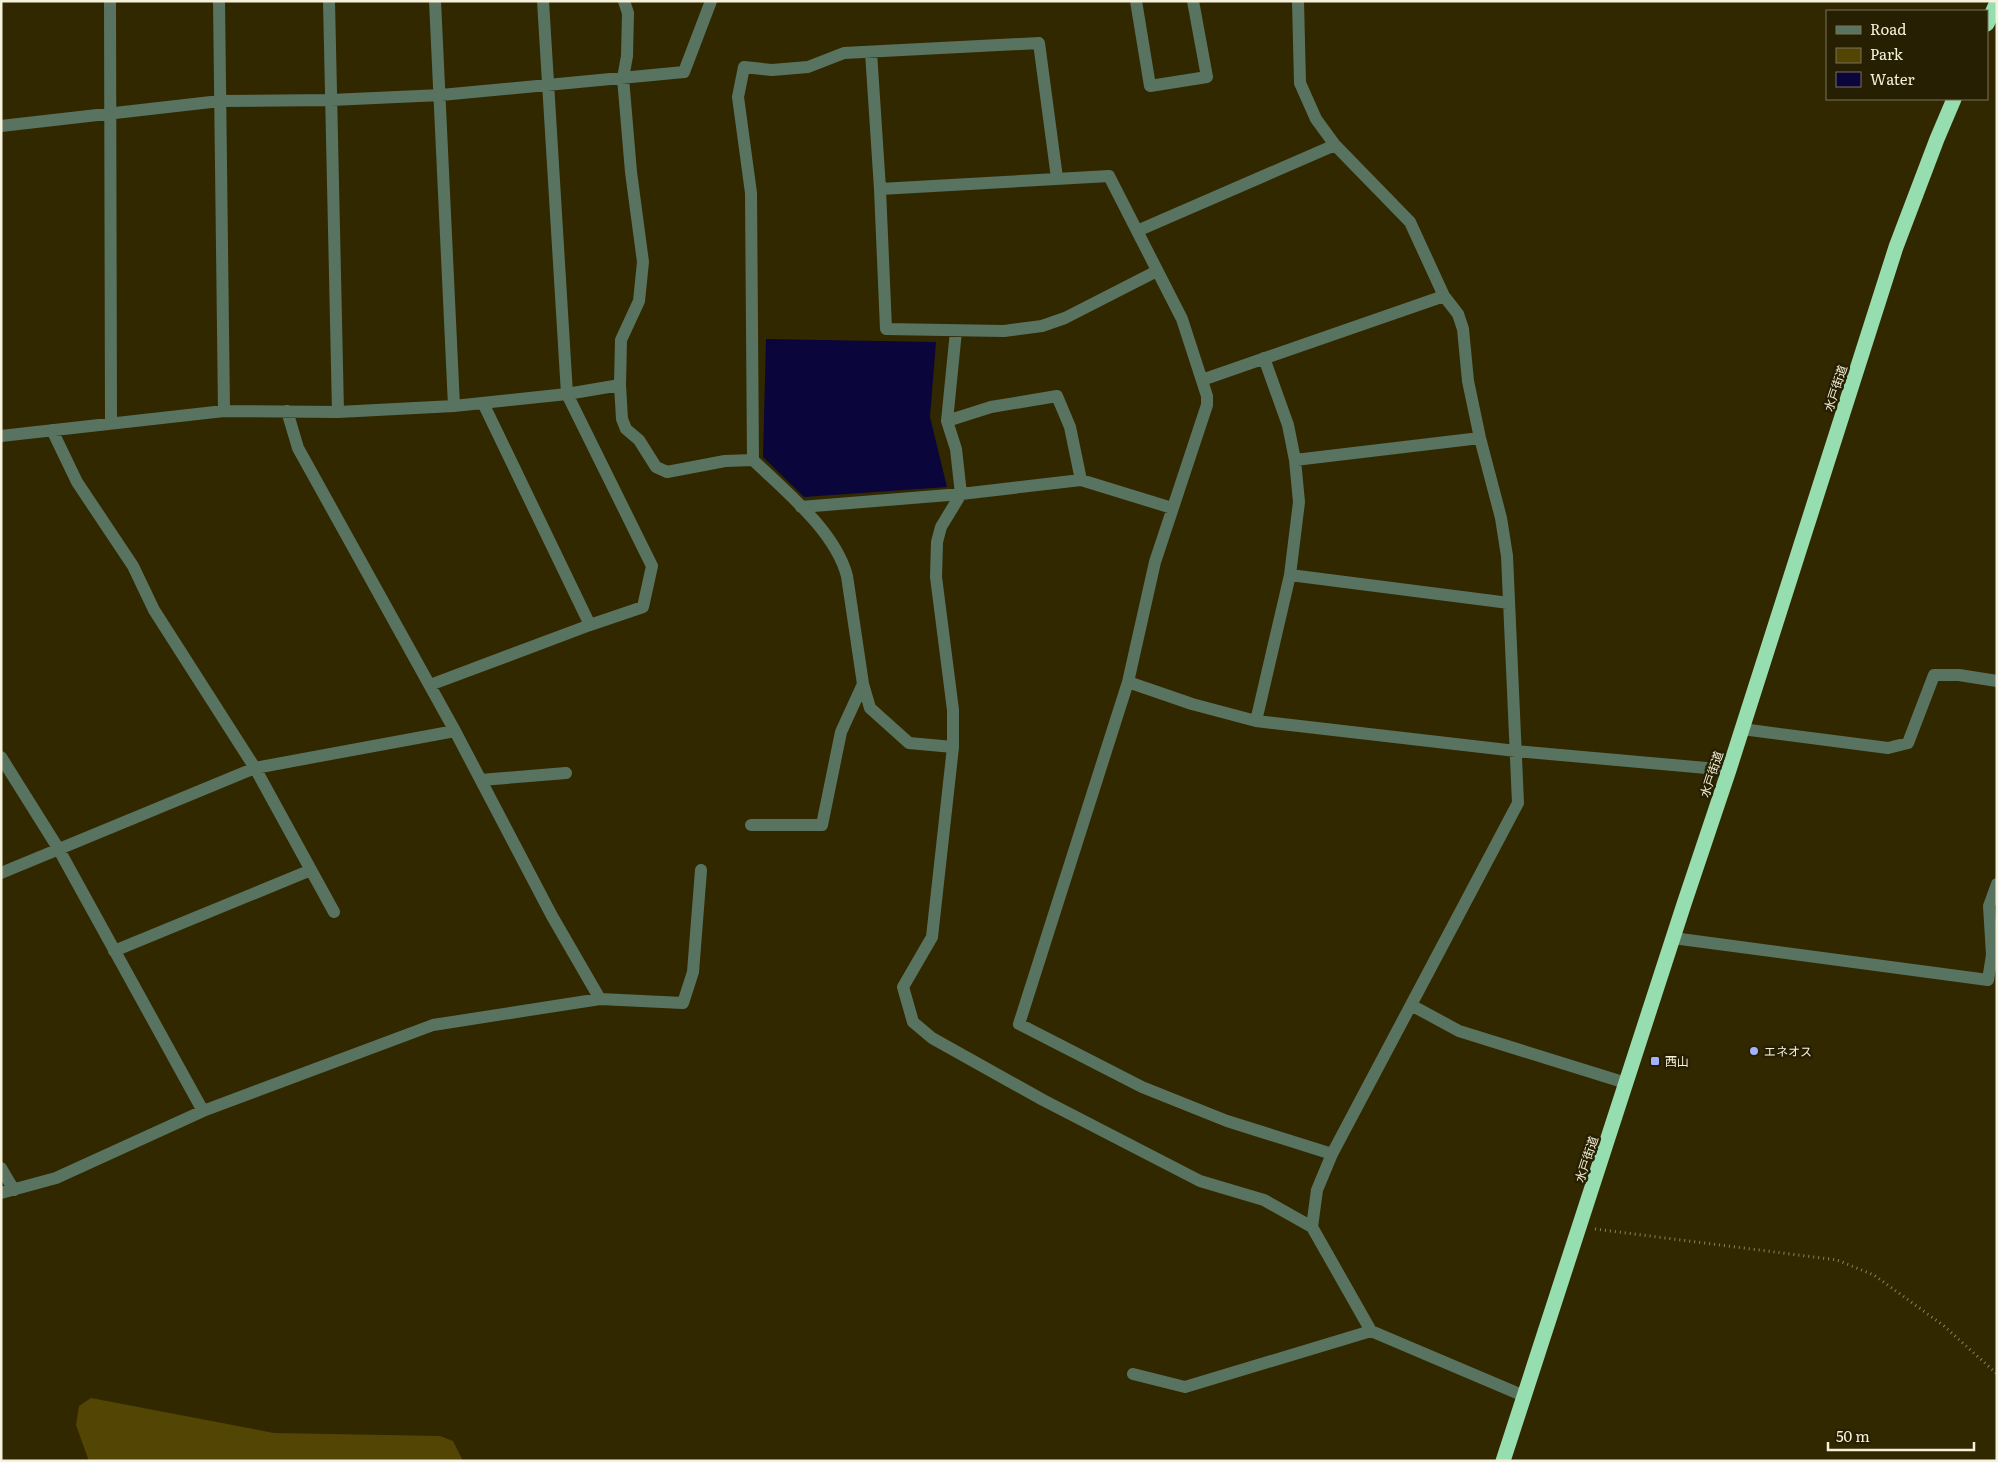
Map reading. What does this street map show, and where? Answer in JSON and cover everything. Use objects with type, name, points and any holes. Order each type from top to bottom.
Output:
[{"type":"highway","points":[[1988,22],[1997,2]]},
{"type":"highway","name":"水戸街道","points":[[1503,1461],[1729,770],[1896,247],[1954,100]]},
{"type":"street","points":[[110,1],[111,423]]},
{"type":"street","points":[[219,1],[224,411]]},
{"type":"street","points":[[329,1],[338,412]]},
{"type":"street","points":[[435,1],[441,96],[454,406]]},
{"type":"street","points":[[430,685],[590,625],[644,607],[652,566],[567,394],[543,1]]},
{"type":"street","points":[[624,1],[628,13],[628,48],[623,78],[631,172],[643,262],[640,301],[621,340],[620,385],[622,419],[626,429],[639,440],[656,467],[667,472],[725,461],[753,460]]},
{"type":"street","points":[[1,126],[220,101],[331,100],[441,96],[684,72],[711,1]]},
{"type":"street","points":[[1136,1],[1150,86],[1207,77],[1193,1]]},
{"type":"street","points":[[1298,1],[1300,83],[1316,119],[1335,145],[1410,222],[1444,296],[1458,314],[1463,329],[1468,381],[1507,556],[1518,803],[1332,1154],[1317,1190],[1312,1228]]},
{"type":"street","points":[[953,747],[909,743],[870,708],[863,684],[848,576],[843,559],[832,542],[801,507],[753,460],[751,194],[738,97],[744,67],[772,70],[808,67],[844,53],[1039,43],[1058,178]]},
{"type":"street","points":[[871,52],[880,188],[886,329],[1004,331],[1042,326],[1065,318],[1157,271]]},
{"type":"street","points":[[1137,231],[1335,145]]},
{"type":"street","points":[[880,188],[1109,176],[1182,319],[1207,396],[1207,405],[1155,562],[1128,682],[1019,1024],[1142,1087],[1227,1121],[1332,1154]]},
{"type":"street","points":[[1202,380],[1444,296]]},
{"type":"street","points":[[956,331],[947,421],[956,449],[961,494],[941,527],[937,542],[936,577],[954,710],[953,747],[932,937],[903,987],[913,1022],[932,1038],[1035,1095],[1200,1181],[1264,1200],[1312,1228],[1371,1331],[1524,1396]]},
{"type":"street","points":[[1256,721],[1290,575],[1299,502],[1295,460],[1288,425],[1264,358]]},
{"type":"street","points":[[1,436],[224,411],[338,412],[454,406],[567,394],[620,385]]},
{"type":"street","points":[[947,421],[991,407],[1057,396],[1070,427],[1081,480]]},
{"type":"street","points":[[483,403],[590,625]]},
{"type":"street","points":[[287,411],[298,448],[455,731],[552,916],[600,999]]},
{"type":"street","points":[[52,430],[77,482],[133,566],[154,610],[255,768],[334,912]]},
{"type":"street","points":[[1295,460],[1480,438]]},
{"type":"street","points":[[801,507],[961,494],[1081,480],[1172,508]]},
{"type":"street","points":[[1290,575],[1509,602]]},
{"type":"street","points":[[1742,729],[1888,748],[1908,743],[1934,675],[1959,675],[1997,682]]},
{"type":"street","points":[[1128,682],[1192,704],[1256,721],[1516,751],[1729,770]]},
{"type":"street","points":[[751,825],[822,826],[841,732],[863,684]]},
{"type":"street","points":[[1,872],[255,768],[455,731]]},
{"type":"street","points":[[1,757],[58,848],[203,1111]]},
{"type":"street","points":[[481,780],[566,773]]},
{"type":"street","points":[[114,951],[311,870]]},
{"type":"street","points":[[1,1168],[8,1192],[56,1178],[203,1111],[432,1025],[600,999],[683,1002],[693,972],[701,870]]},
{"type":"street","points":[[1673,938],[1988,980],[1992,955],[1993,907],[1997,884]]},
{"type":"street","points":[[1412,1005],[1459,1031],[1626,1083]]},
{"type":"street","points":[[1133,1374],[1185,1387],[1371,1331]]},
{"type":"path","points":[[1580,1227],[1837,1260],[1874,1275],[1944,1326],[1997,1374]]},
{"type":"green space","points":[[91,1398],[274,1433],[440,1436],[453,1441],[463,1461],[89,1461],[76,1425],[79,1406]]},
{"type":"water","points":[[766,339],[936,342],[930,417],[947,487],[804,497],[763,457]]},
{"type":"place","name":"エネオス","points":[[1754,1051]]},
{"type":"place","name":"西山","points":[[1655,1061]]}]
